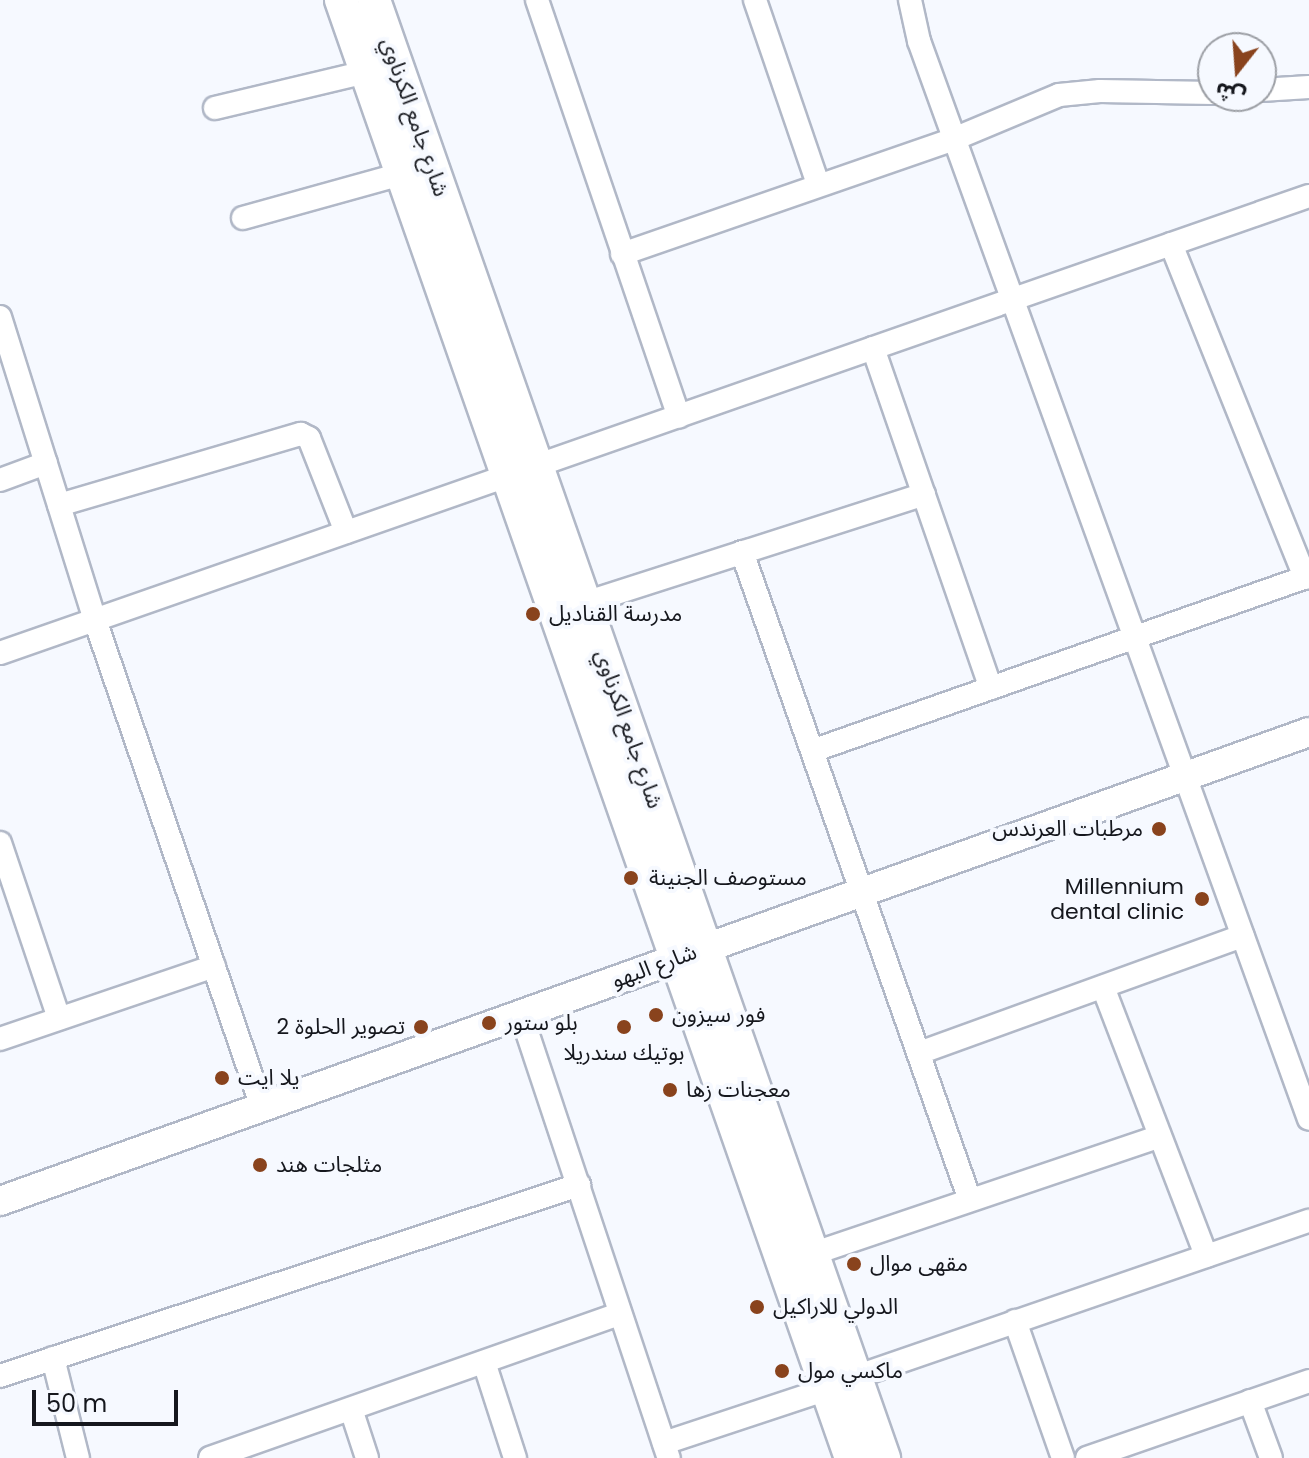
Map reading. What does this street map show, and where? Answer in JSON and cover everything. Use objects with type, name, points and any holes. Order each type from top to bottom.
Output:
[{"type":"main road","name":"شارع جامع الكرناوي","points":[[341,0],[402,174],[522,470],[585,603],[691,953],[812,1254],[841,1383],[851,1458]]},
{"type":"main road","name":"شارع جامع الكرناوي","points":[[374,0],[522,470],[841,1383],[884,1458]]},
{"type":"street","points":[[537,0],[679,416]]},
{"type":"street","points":[[755,0],[818,184]]},
{"type":"street","points":[[910,0],[919,41],[1243,936],[1301,1071],[1309,1119]]},
{"type":"street","points":[[215,108],[366,72]]},
{"type":"street","points":[[1277,89],[1309,87]]},
{"type":"street","points":[[622,254],[954,139],[1059,95],[1100,91],[1197,93]]},
{"type":"street","points":[[243,218],[402,174]]},
{"type":"street","points":[[0,653],[1309,196]]},
{"type":"street","points":[[812,751],[1307,577],[1171,244]]},
{"type":"street","points":[[1,320],[95,620],[262,1107]]},
{"type":"street","points":[[873,348],[991,688]]},
{"type":"street","points":[[59,505],[301,434],[309,438],[346,532]]},
{"type":"street","points":[[0,480],[46,463]]},
{"type":"street","points":[[585,603],[924,494]]},
{"type":"street","points":[[742,552],[970,1200]]},
{"type":"street","name":"شارع البهو","points":[[0,1201],[1309,732]]},
{"type":"street","points":[[1,852],[59,1018]]},
{"type":"street","points":[[919,1053],[1243,936]]},
{"type":"street","points":[[0,1039],[214,966]]},
{"type":"street","points":[[1103,987],[1206,1256]]},
{"type":"street","points":[[521,1014],[666,1450],[1015,1321],[1309,1221]]},
{"type":"street","points":[[812,1254],[1160,1136]]},
{"type":"street","points":[[0,1376],[579,1185]]},
{"type":"street","points":[[216,1457],[619,1314]]},
{"type":"street","points":[[1015,1321],[1063,1458]]},
{"type":"street","points":[[53,1358],[78,1458]]},
{"type":"street","points":[[484,1362],[515,1458]]},
{"type":"street","points":[[1087,1458],[1309,1381]]},
{"type":"street","points":[[1250,1401],[1271,1458]]},
{"type":"street","points":[[351,1409],[367,1458]]},
{"type":"place","name":"مدرسة القناديل","points":[[533,614]]},
{"type":"place","name":"مرطبات العرندس","points":[[1159,829]]},
{"type":"place","name":"مستوصف الجنينة","points":[[631,878]]},
{"type":"place","name":"Millennium dental clinic","points":[[1202,899]]},
{"type":"place","name":"فور سيزون","points":[[656,1015]]},
{"type":"place","name":"بلو ستور","points":[[489,1023]]},
{"type":"place","name":"تصوير الحلوة 2","points":[[421,1027]]},
{"type":"place","name":"بوتيك سندريلا","points":[[624,1027]]},
{"type":"place","name":"يلا ايت","points":[[222,1078]]},
{"type":"place","name":"معجنات زها","points":[[670,1090]]},
{"type":"place","name":"مثلجات هند","points":[[260,1165]]},
{"type":"place","name":"مقهى موال","points":[[854,1264]]},
{"type":"place","name":"الدولي للاراكيل","points":[[757,1307]]},
{"type":"place","name":"ماكسي مول","points":[[782,1371]]}]
